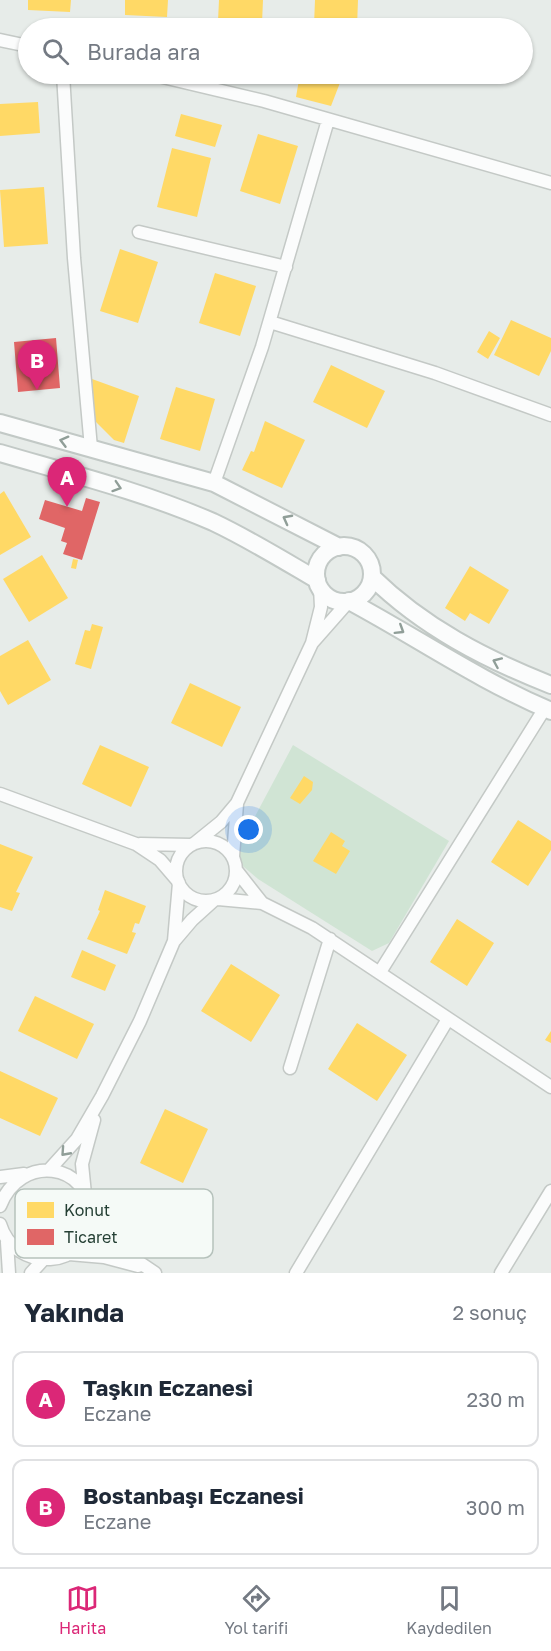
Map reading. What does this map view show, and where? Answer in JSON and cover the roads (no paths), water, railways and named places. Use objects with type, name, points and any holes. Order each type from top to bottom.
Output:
[{"type":"main road","points":[[0,423],[214,483],[339,547],[356,549],[363,553],[371,568],[372,577],[364,593],[349,601]]},
{"type":"main road","points":[[0,453],[64,470],[183,510],[224,528],[318,584],[332,599],[349,601],[394,625],[477,677],[548,709]]},
{"type":"main road","points":[[318,584],[319,562],[330,550],[339,547]]},
{"type":"main road","points":[[372,577],[402,606],[470,650],[551,685]]},
{"type":"street","points":[[0,40],[18,44]]},
{"type":"street","points":[[64,84],[74,258],[91,448]]},
{"type":"street","points":[[189,84],[328,120],[551,183]]},
{"type":"street","points":[[214,483],[270,322],[328,120]]},
{"type":"street","points":[[139,232],[286,267]]},
{"type":"street","points":[[270,322],[435,373],[551,415]]},
{"type":"street","points":[[174,941],[178,859],[221,822],[237,803],[312,643],[321,607],[318,584]]},
{"type":"street","points":[[312,643],[349,601]]},
{"type":"street","points":[[380,972],[548,709]]},
{"type":"street","points":[[0,794],[136,844],[158,847],[213,841],[223,846],[233,856]]},
{"type":"street","points":[[237,803],[233,856],[237,870],[262,903]]},
{"type":"street","points":[[136,844],[160,860],[188,896],[198,901],[262,903],[330,939],[551,1087]]},
{"type":"street","points":[[49,1170],[76,1139],[102,1096],[140,1021],[174,941],[192,920],[230,891],[237,870]]},
{"type":"street","points":[[290,1068],[330,939]]},
{"type":"street","points":[[296,1273],[448,1019]]},
{"type":"street","points":[[85,1189],[82,1164],[102,1096]]},
{"type":"street","points":[[0,1177],[49,1170],[66,1176],[81,1189]]},
{"type":"street","points":[[0,1206],[10,1186],[29,1173]]},
{"type":"street","points":[[501,1273],[551,1191]]},
{"type":"street","points":[[0,1224],[8,1242],[15,1249]]},
{"type":"street","points":[[8,1242],[9,1273]]},
{"type":"street","points":[[33,1258],[53,1261],[60,1258]]},
{"type":"street","points":[[107,1258],[152,1271]]},
{"type":"street","points":[[133,1258],[152,1271]]},
{"type":"street","points":[[31,1273],[42,1261]]},
{"type":"place","name":"Bostanbaşı Eczanesi","points":[[37,390]]},
{"type":"place","name":"Taşkın Eczanesi","points":[[67,507]]}]
